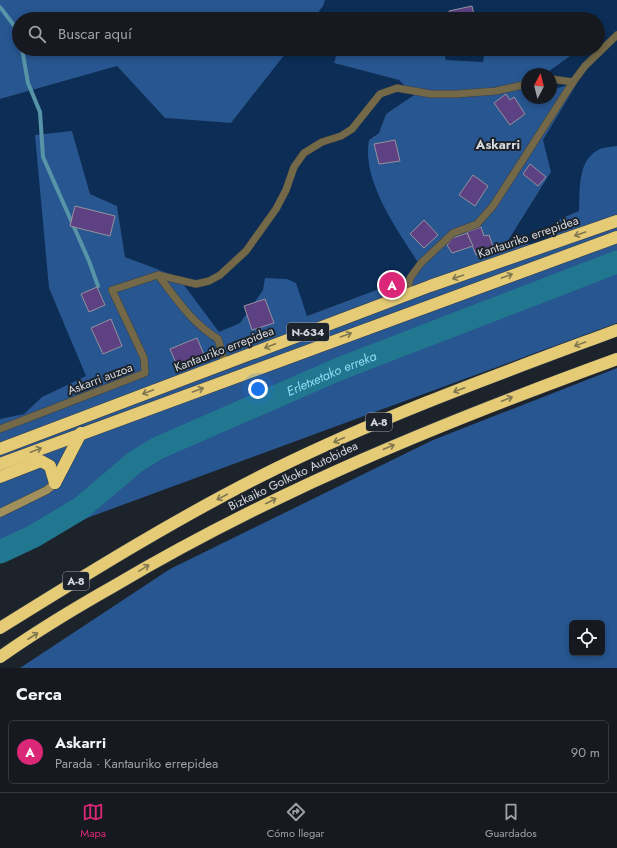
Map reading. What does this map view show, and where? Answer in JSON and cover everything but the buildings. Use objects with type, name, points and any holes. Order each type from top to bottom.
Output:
[{"type":"highway","name":"Kantauriko errepidea","points":[[0,449],[407,295],[617,221]]},
{"type":"highway","name":"N-634","points":[[0,464],[617,237]]},
{"type":"highway","name":"Bizkaiko Golkoko Autobidea","points":[[0,628],[151,534],[275,469],[389,418],[617,330]]},
{"type":"highway","name":"Bizkaiko Golkoko Autobidea","points":[[0,657],[156,561],[284,494],[406,439],[617,358]]},
{"type":"highway","points":[[54,483],[81,433]]},
{"type":"highway","points":[[0,477],[41,461],[50,466],[54,483]]},
{"type":"street","points":[[0,513],[47,490],[54,483]]},
{"type":"lane","points":[[605,47],[617,35]]},
{"type":"lane","points":[[407,295],[410,278],[422,263],[453,233],[477,224],[493,206],[573,82],[585,66],[595,56]]},
{"type":"lane","points":[[557,80],[573,82]]},
{"type":"lane","points":[[158,276],[196,284],[209,282],[220,275],[246,251],[276,209],[286,190],[294,167],[304,153],[322,142],[341,136],[352,130],[380,94],[397,88],[430,94],[456,94],[496,91],[521,85]]},
{"type":"lane","points":[[158,276],[189,317],[204,331],[218,340],[225,363]]},
{"type":"lane","name":"Askarri auzoa","points":[[0,429],[145,373],[144,358],[112,290],[158,276]]},
{"type":"shaded area","points":[[0,0],[325,0],[318,12],[12,12],[12,56],[284,56],[231,123],[165,118],[117,66],[0,99]]},
{"type":"shaded area","points":[[325,0],[617,0],[617,146],[598,150],[581,174],[579,211],[560,219],[547,244],[506,245],[551,172],[543,140],[577,83],[557,88],[557,68],[553,68],[570,56],[605,56],[605,12],[318,12]]},
{"type":"shaded area","points":[[284,56],[336,56],[334,63],[400,80],[415,95],[386,114],[379,133],[369,140],[377,193],[423,269],[403,280],[306,316],[295,283],[263,290],[240,323],[219,333],[178,277],[125,257],[117,206],[90,194],[72,131],[49,288],[87,376],[42,397],[24,414],[0,419],[0,99],[117,66],[165,118],[231,123]]},
{"type":"shaded area","points":[[336,56],[445,56],[446,60],[483,62],[484,56],[570,56],[553,68],[521,68],[521,104],[557,104],[557,88],[578,82],[543,140],[551,172],[506,244],[547,244],[560,219],[579,211],[581,177],[586,161],[598,150],[617,146],[617,323],[0,550],[0,419],[24,414],[42,397],[86,376],[49,288],[35,135],[72,131],[90,194],[117,206],[125,257],[178,277],[219,332],[240,323],[263,290],[265,278],[287,279],[296,283],[307,316],[403,280],[422,269],[385,208],[371,173],[368,156],[369,140],[379,133],[386,114],[414,95],[399,80],[334,63]]},
{"type":"shaded area","points":[[445,56],[484,56],[483,62],[446,60]]},
{"type":"shaded area","points":[[617,368],[617,668],[20,668],[170,569],[433,440]]},
{"type":"waterway","points":[[0,7],[12,23]]},
{"type":"waterway","points":[[23,56],[28,83],[40,112],[43,157],[89,261],[98,286]]},
{"type":"waterway","name":"Erletxetako erreka","points":[[0,552],[34,536],[81,508],[135,462],[158,448],[339,369],[617,262]]},
{"type":"place","name":"Askarri","points":[[392,285]]},
{"type":"district","name":"Askarri","points":[[498,144]]}]
